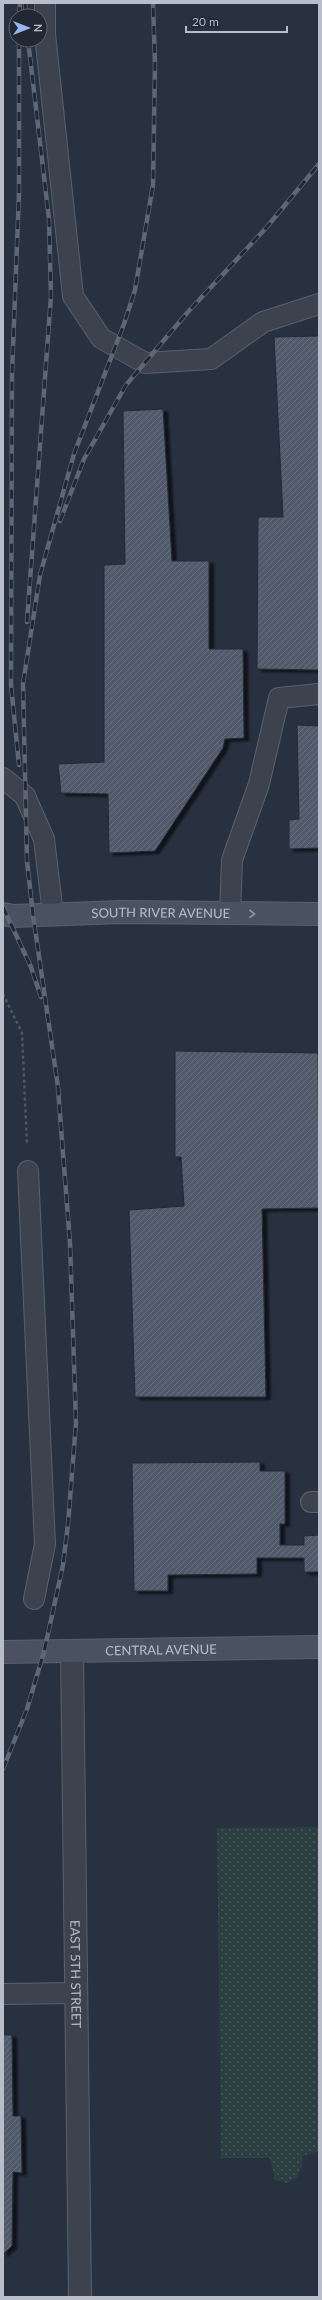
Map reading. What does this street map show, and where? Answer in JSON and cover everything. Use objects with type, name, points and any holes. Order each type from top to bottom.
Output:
[{"type":"main road","name":"SOUTH RIVER AVENUE","points":[[3,914],[13,916],[121,912],[319,914]]},
{"type":"main road","name":"CENTRAL AVENUE","points":[[3,1652],[319,1647]]},
{"type":"street","name":"EAST 5TH STREET","points":[[72,1652],[80,2297]]},
{"type":"lane","points":[[45,3],[45,34],[73,296],[101,338],[145,363],[211,359],[263,322],[319,304]]},
{"type":"lane","points":[[230,914],[232,860],[260,784],[279,698],[319,694]]},
{"type":"lane","points":[[3,778],[25,796],[44,839],[53,914]]},
{"type":"lane","points":[[28,1171],[45,1544],[34,1598]]},
{"type":"lane","points":[[3,1994],[76,1993]]},
{"type":"path","points":[[3,994],[22,1033],[28,1171]]},
{"type":"green space","points":[[319,1827],[319,2151],[302,2156],[302,2165],[297,2178],[286,2183],[275,2180],[270,2158],[221,2158],[217,1828]]},
{"type":"building","points":[[319,336],[319,670],[257,669],[258,517],[283,517],[274,337]]},
{"type":"building","points":[[163,409],[172,561],[209,561],[209,649],[243,649],[244,738],[225,739],[223,748],[155,851],[109,853],[108,794],[61,793],[58,764],[104,762],[104,565],[125,564],[123,411]]},
{"type":"building","points":[[297,725],[319,726],[319,848],[289,849],[289,820],[299,819]]},
{"type":"building","points":[[175,1051],[318,1053],[319,1208],[262,1209],[266,1397],[135,1397],[129,1210],[184,1206],[181,1157],[175,1157]]},
{"type":"building","points":[[260,1462],[260,1471],[285,1471],[285,1524],[280,1524],[280,1545],[304,1545],[304,1536],[319,1535],[319,1572],[304,1572],[304,1558],[257,1558],[257,1574],[168,1575],[168,1591],[134,1591],[132,1463]]},
{"type":"building","points":[[3,2035],[12,2035],[13,2116],[21,2116],[22,2173],[13,2172],[12,2246],[3,2254]]},
{"type":"railway","points":[[20,3],[20,8]]},
{"type":"railway","points":[[25,3],[25,8]]},
{"type":"railway","points":[[59,1094],[33,915],[27,861],[23,684],[40,575],[74,454],[124,324],[135,290],[153,185],[155,64],[153,3]]},
{"type":"railway","points":[[19,48],[19,193],[12,373],[11,685],[19,765]]},
{"type":"railway","points":[[27,622],[51,296],[49,219],[29,48]]},
{"type":"railway","points":[[60,521],[84,459],[126,385],[187,313],[266,228],[319,164]]},
{"type":"railway","points":[[3,907],[31,967],[41,997]]},
{"type":"railway","points":[[3,1769],[27,1709],[44,1652],[63,1565],[68,1524],[76,1423],[70,1243],[58,1089]]}]
